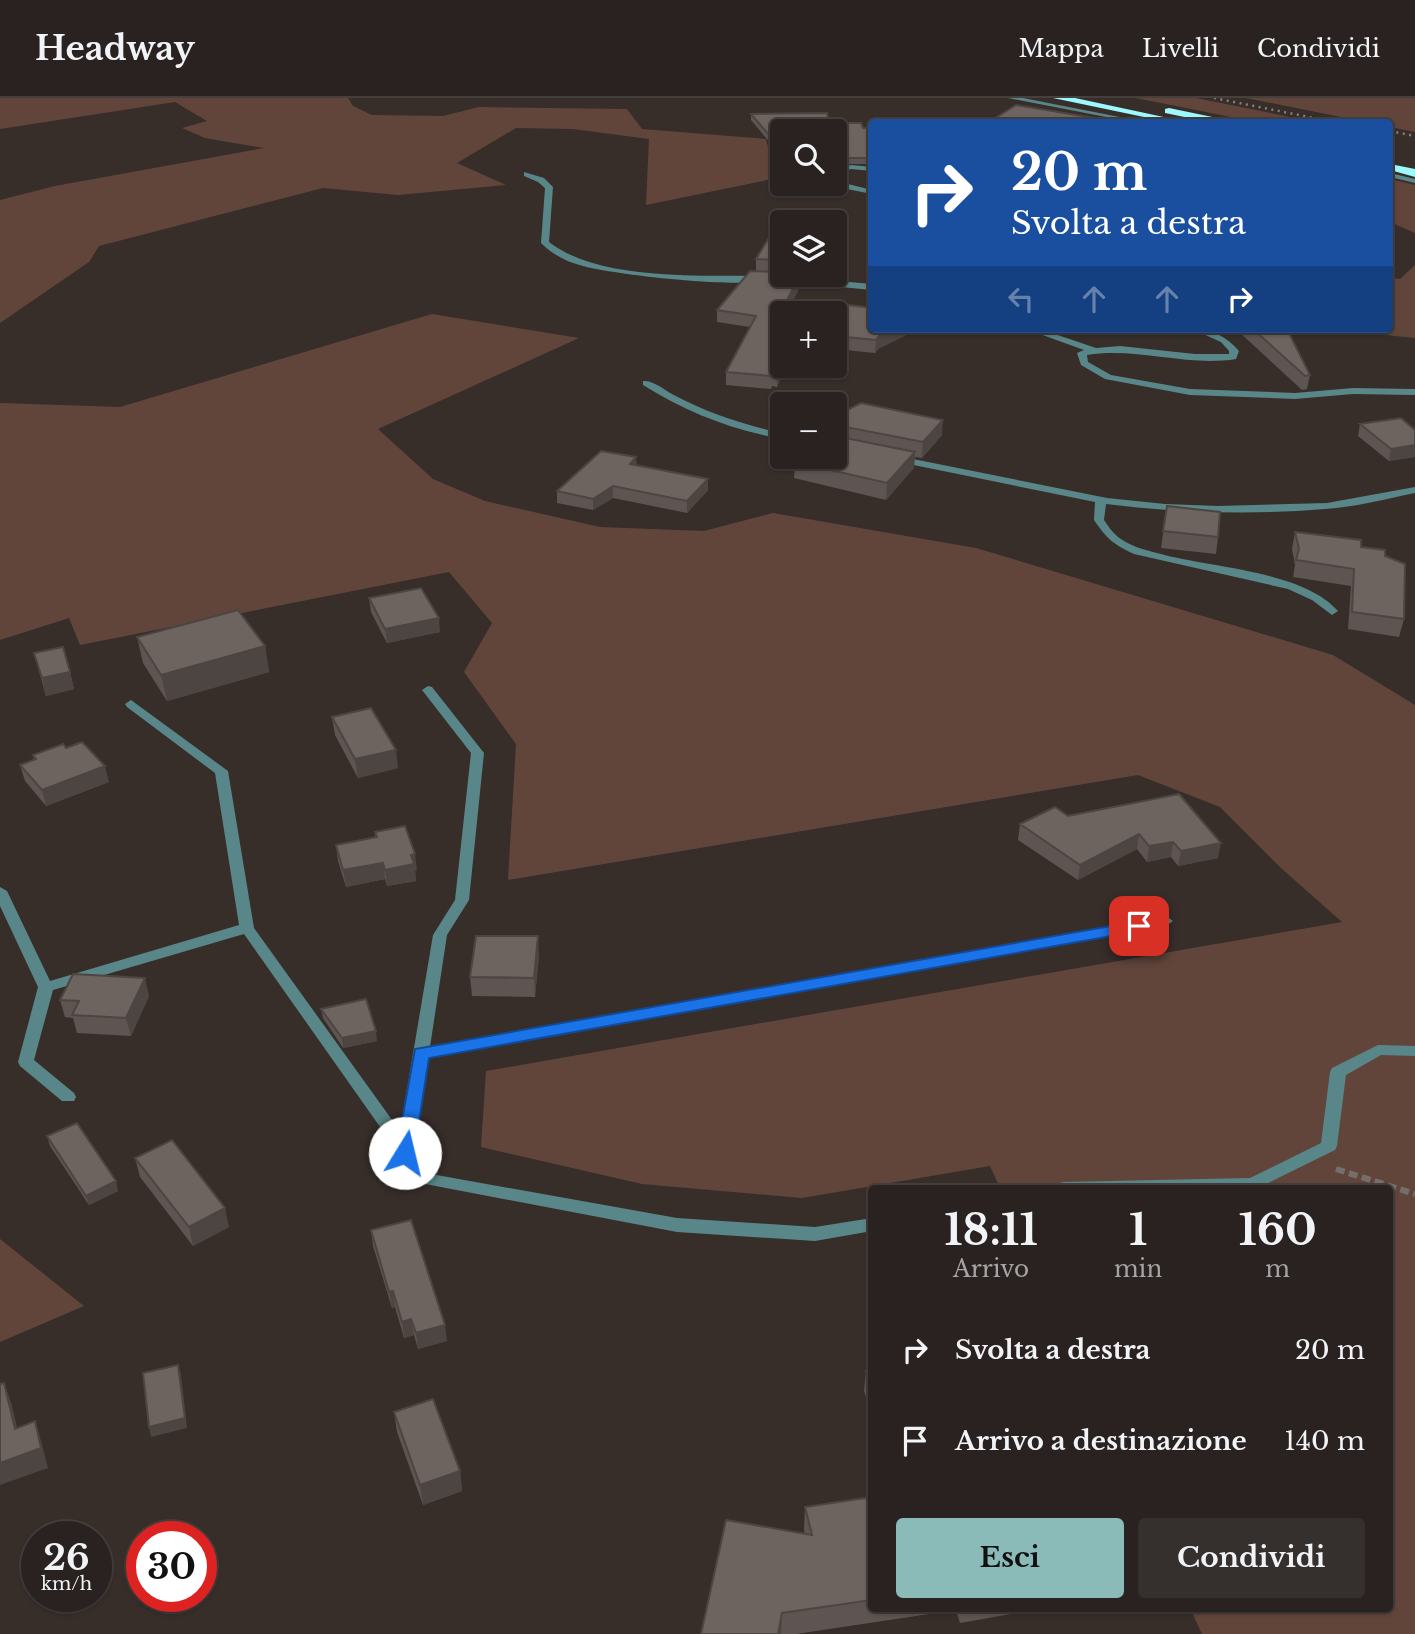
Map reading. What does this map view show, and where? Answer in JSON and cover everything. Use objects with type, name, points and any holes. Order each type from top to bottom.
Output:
[{"type":"highway","points":[[1058,98],[1166,119]]},
{"type":"highway","points":[[1101,98],[1207,119]]},
{"type":"highway","points":[[1393,159],[1415,164]]},
{"type":"highway","points":[[1393,168],[1415,173]]},
{"type":"street","points":[[1012,98],[1125,119]]},
{"type":"street","points":[[847,168],[868,169]]},
{"type":"street","points":[[527,174],[549,187],[545,243],[553,253],[571,260],[623,272],[673,277],[807,279],[868,287]]},
{"type":"street","points":[[1393,176],[1415,181]]},
{"type":"street","points":[[847,186],[868,191]]},
{"type":"street","points":[[1043,333],[1095,350]]},
{"type":"street","points":[[1207,333],[1224,340],[1234,351],[1233,357],[1205,360],[1128,349],[1095,350],[1082,353],[1084,363],[1108,377],[1190,392],[1295,396],[1353,391],[1415,392]]},
{"type":"street","points":[[646,383],[661,393],[713,415],[770,434]]},
{"type":"street","points":[[883,456],[1101,500],[1218,509],[1327,506],[1415,490]]},
{"type":"street","points":[[1101,500],[1099,520],[1114,540],[1147,555],[1282,585],[1324,600],[1332,611]]},
{"type":"street","points":[[405,1153],[440,935],[462,900],[478,753],[428,690]]},
{"type":"street","points":[[131,704],[221,771],[247,928],[426,1180],[677,1224],[815,1234],[868,1225]]},
{"type":"street","points":[[0,891],[46,987],[26,1062],[68,1097]]},
{"type":"street","points":[[421,1054],[1166,921]]},
{"type":"street","points":[[46,987],[247,928]]},
{"type":"street","points":[[1205,1185],[1252,1184],[1329,1146],[1338,1072],[1378,1050],[1415,1051]]},
{"type":"path","points":[[1305,1158],[1388,1185]]},
{"type":"path","points":[[1393,1187],[1415,1194]]},
{"type":"shaded area","points":[[0,98],[348,98],[353,106],[372,115],[443,116],[479,107],[627,109],[642,129],[766,139],[770,154],[770,179],[646,205],[649,139],[573,129],[516,128],[457,163],[506,185],[398,195],[323,188],[99,246],[89,262],[0,323],[0,200],[55,186],[264,148],[205,138],[182,128],[207,121],[175,102],[0,129]]},
{"type":"shaded area","points":[[1136,98],[1196,98],[1300,119],[1241,119]]},
{"type":"shaded area","points":[[1246,98],[1415,98],[1415,132],[1393,128],[1393,119],[1351,119]]},
{"type":"shaded area","points":[[1393,180],[1415,185],[1415,233],[1393,223]]},
{"type":"shaded area","points":[[1415,265],[1415,338],[1365,333],[1393,333],[1393,278],[1400,279]]},
{"type":"shaded area","points":[[432,314],[579,338],[378,429],[433,479],[485,501],[600,527],[704,531],[773,513],[976,548],[1333,655],[1415,705],[1415,1634],[1202,1634],[1192,1612],[1393,1612],[1393,1185],[999,1185],[990,1166],[802,1198],[642,1184],[481,1147],[486,1071],[1342,922],[1281,868],[1220,807],[1138,775],[508,880],[516,744],[464,672],[492,623],[449,572],[80,645],[69,618],[0,640],[0,403],[120,407]]},
{"type":"shaded area","points":[[0,1239],[84,1306],[0,1342]]},
{"type":"building","points":[[1016,105],[1095,118],[1095,119],[994,119]]},
{"type":"building","points":[[827,113],[828,119],[770,119],[770,136],[751,114]]},
{"type":"building","points":[[847,123],[861,123],[863,128],[868,127],[868,158],[847,158]]},
{"type":"building","points":[[770,236],[770,260],[756,259]]},
{"type":"building","points":[[750,271],[770,272],[770,287],[794,287],[787,301],[770,301],[770,376],[726,372],[756,316],[717,310]]},
{"type":"building","points":[[847,305],[868,307],[868,333],[885,333],[876,340],[847,337]]},
{"type":"building","points":[[1257,333],[1289,333],[1310,375],[1305,376]]},
{"type":"building","points":[[861,403],[943,420],[923,442],[847,427],[847,410]]},
{"type":"building","points":[[1401,418],[1415,430],[1415,445],[1391,449],[1360,424]]},
{"type":"building","points":[[847,438],[915,452],[887,483],[826,469],[847,469]]},
{"type":"building","points":[[601,451],[636,457],[630,464],[708,479],[687,501],[613,486],[593,499],[557,491]]},
{"type":"building","points":[[1167,506],[1220,512],[1218,537],[1163,531]]},
{"type":"building","points":[[1295,532],[1361,540],[1361,547],[1385,550],[1385,556],[1405,564],[1404,619],[1352,612],[1354,569],[1296,560],[1299,549]]},
{"type":"building","points":[[421,588],[439,618],[385,629],[369,598]]},
{"type":"building","points":[[238,610],[265,646],[161,675],[137,637]]},
{"type":"building","points":[[63,647],[70,672],[42,678],[34,653]]},
{"type":"building","points":[[371,708],[396,750],[355,759],[332,717]]},
{"type":"building","points":[[82,742],[105,766],[42,790],[20,765],[36,759],[33,755],[63,744],[66,748]]},
{"type":"building","points":[[1179,794],[1221,843],[1181,851],[1173,842],[1149,846],[1139,834],[1080,865],[1020,824],[1055,807],[1068,816]]},
{"type":"building","points":[[405,826],[415,854],[411,855],[414,864],[385,870],[383,863],[343,870],[336,845],[377,837],[375,832]]},
{"type":"building","points":[[476,936],[538,936],[534,978],[470,977]]},
{"type":"building","points":[[73,974],[145,978],[126,1018],[72,1015],[79,1001],[60,1000]]},
{"type":"building","points":[[366,999],[376,1031],[342,1038],[321,1009]]},
{"type":"building","points":[[77,1123],[116,1181],[86,1196],[47,1136]]},
{"type":"building","points":[[172,1140],[225,1208],[189,1227],[135,1158]]},
{"type":"building","points":[[411,1220],[445,1325],[416,1333],[411,1319],[402,1322],[393,1291],[389,1292],[371,1230]]},
{"type":"building","points":[[178,1365],[185,1418],[149,1427],[143,1373]]},
{"type":"building","points":[[4,1383],[15,1429],[35,1421],[41,1448],[0,1463],[0,1384]]},
{"type":"building","points":[[433,1399],[460,1471],[420,1485],[394,1412]]},
{"type":"building","points":[[868,1498],[868,1601],[782,1613],[778,1634],[701,1634],[726,1520],[812,1535],[805,1507]]},
{"type":"railway","points":[[1214,98],[1319,119]]},
{"type":"railway","points":[[1393,132],[1415,136]]},
{"type":"route","points":[[405,1153],[421,1054],[1139,926]]}]
